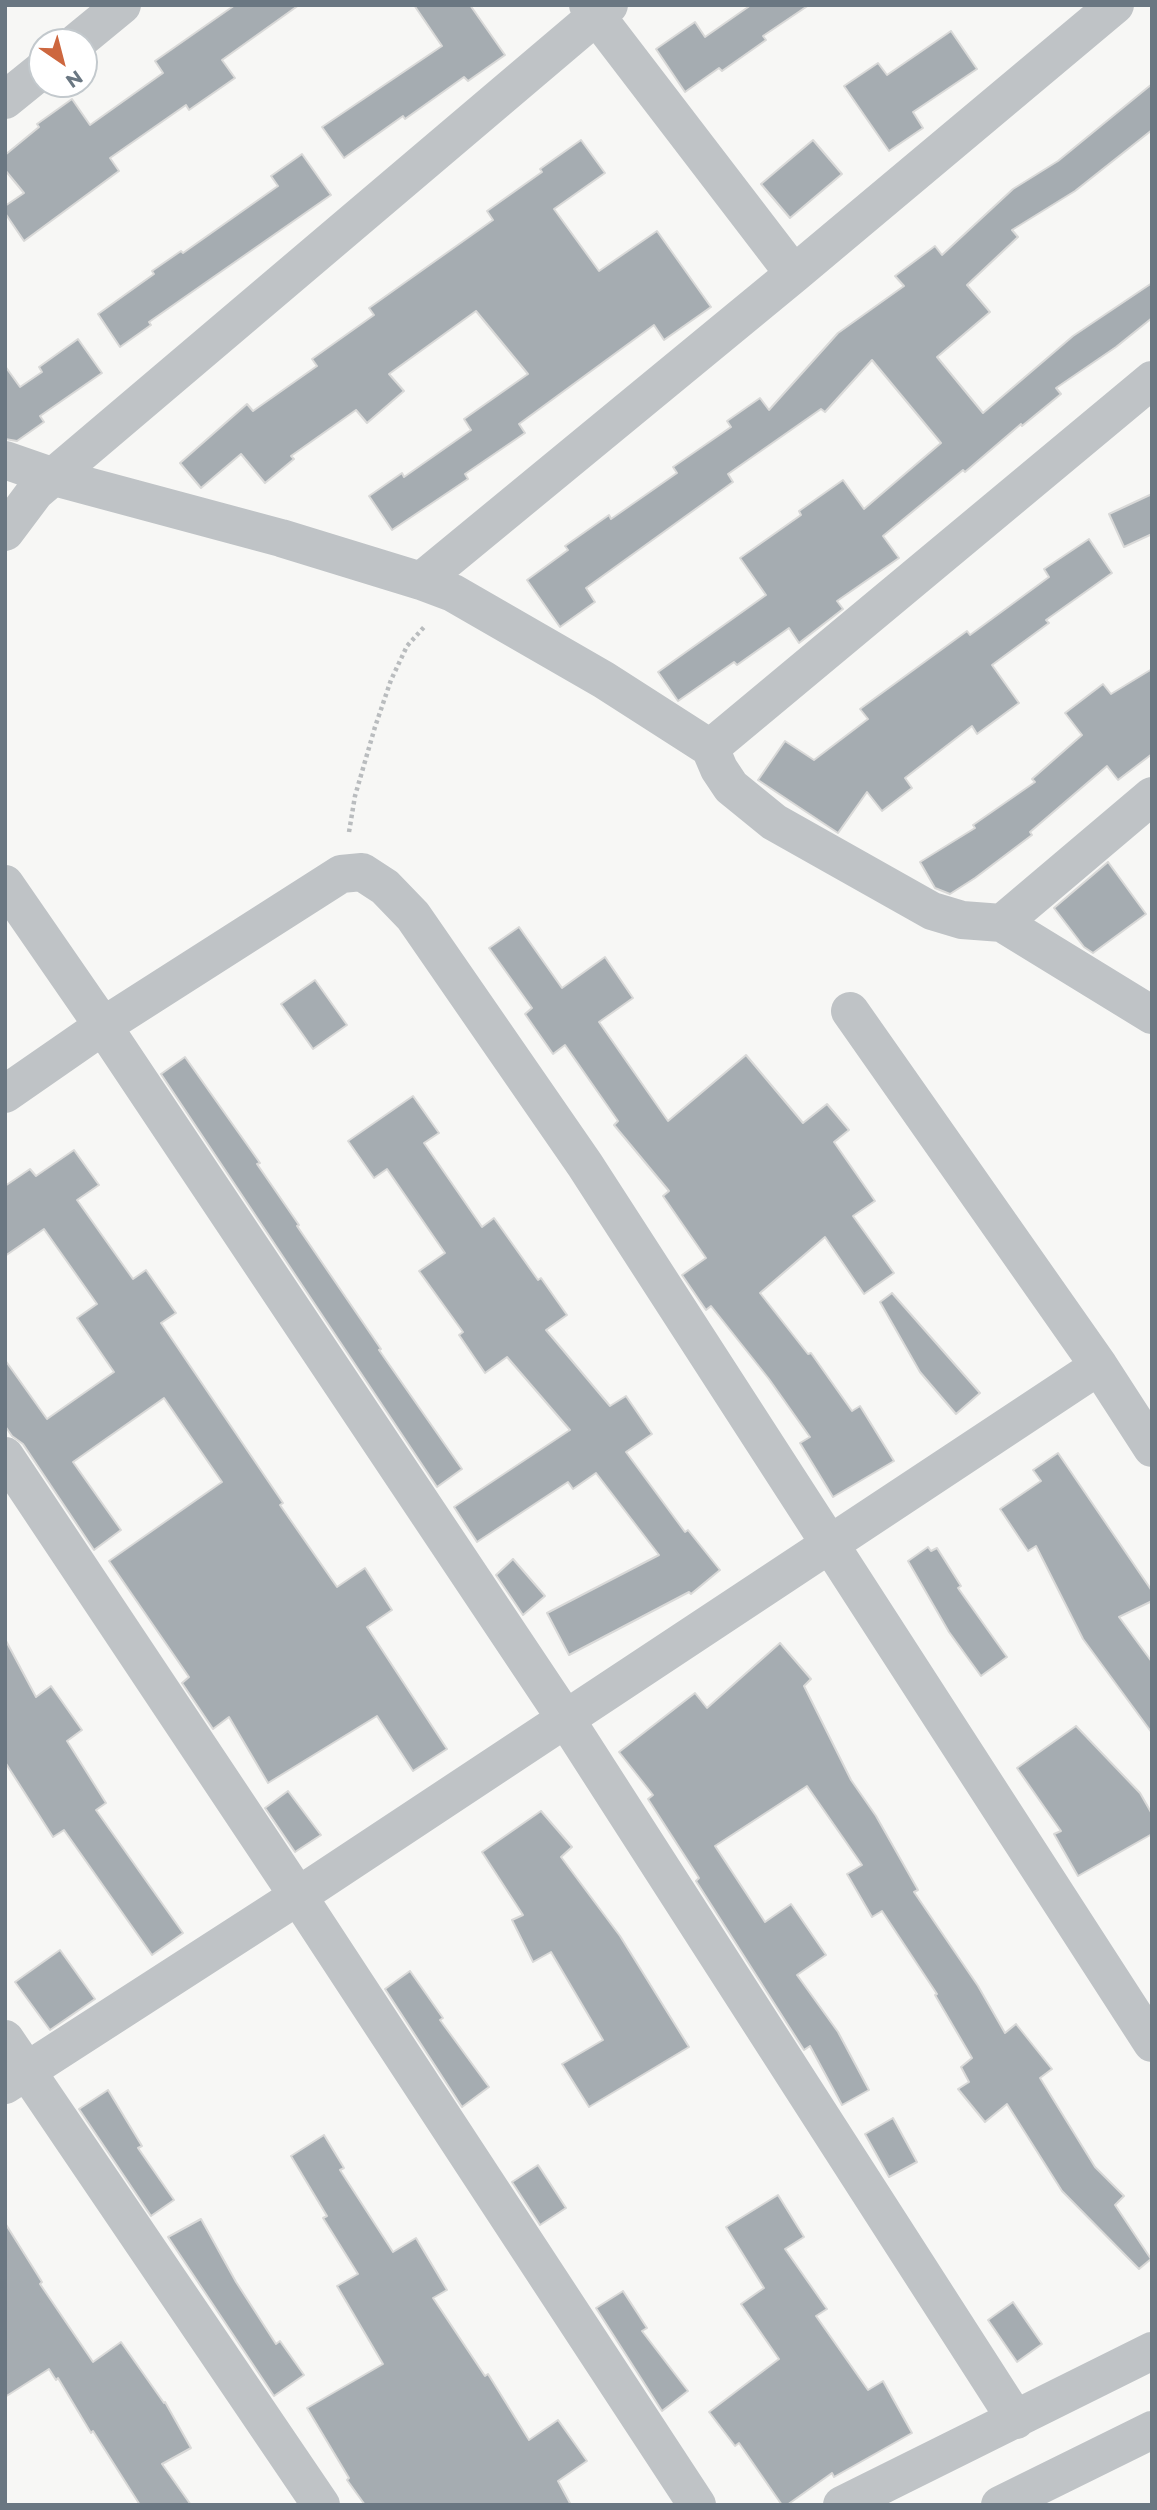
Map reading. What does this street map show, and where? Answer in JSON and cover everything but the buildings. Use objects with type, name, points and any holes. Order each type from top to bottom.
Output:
[{"type":"street","points":[[94,28],[122,5]]},
{"type":"street","points":[[437,587],[794,274],[1115,5]]},
{"type":"street","points":[[5,532],[35,492],[598,9],[794,274]]},
{"type":"street","points":[[5,100],[28,81]]},
{"type":"street","points":[[710,748],[1152,380]]},
{"type":"street","points":[[5,460],[54,477],[268,534],[437,587],[593,673],[710,748],[731,787],[774,822],[932,912],[962,920],[1002,923],[1152,1016]]},
{"type":"street","points":[[1002,923],[1152,796]]},
{"type":"street","points":[[5,1094],[103,1026],[341,874],[362,872],[385,887],[413,916],[585,1165],[1152,2043]]},
{"type":"street","points":[[5,884],[103,1026],[565,1718],[1016,2420]]},
{"type":"street","points":[[850,1011],[1099,1366],[1152,1448]]},
{"type":"street","points":[[16,2078],[298,1896],[1099,1366]]},
{"type":"street","points":[[5,1456],[298,1896],[697,2505]]},
{"type":"street","points":[[5,2039],[16,2078],[321,2505]]},
{"type":"street","points":[[842,2505],[1152,2351]]},
{"type":"street","points":[[1000,2505],[1152,2430]]},
{"type":"path","points":[[341,874],[355,796],[375,727],[391,680],[437,587]]}]
